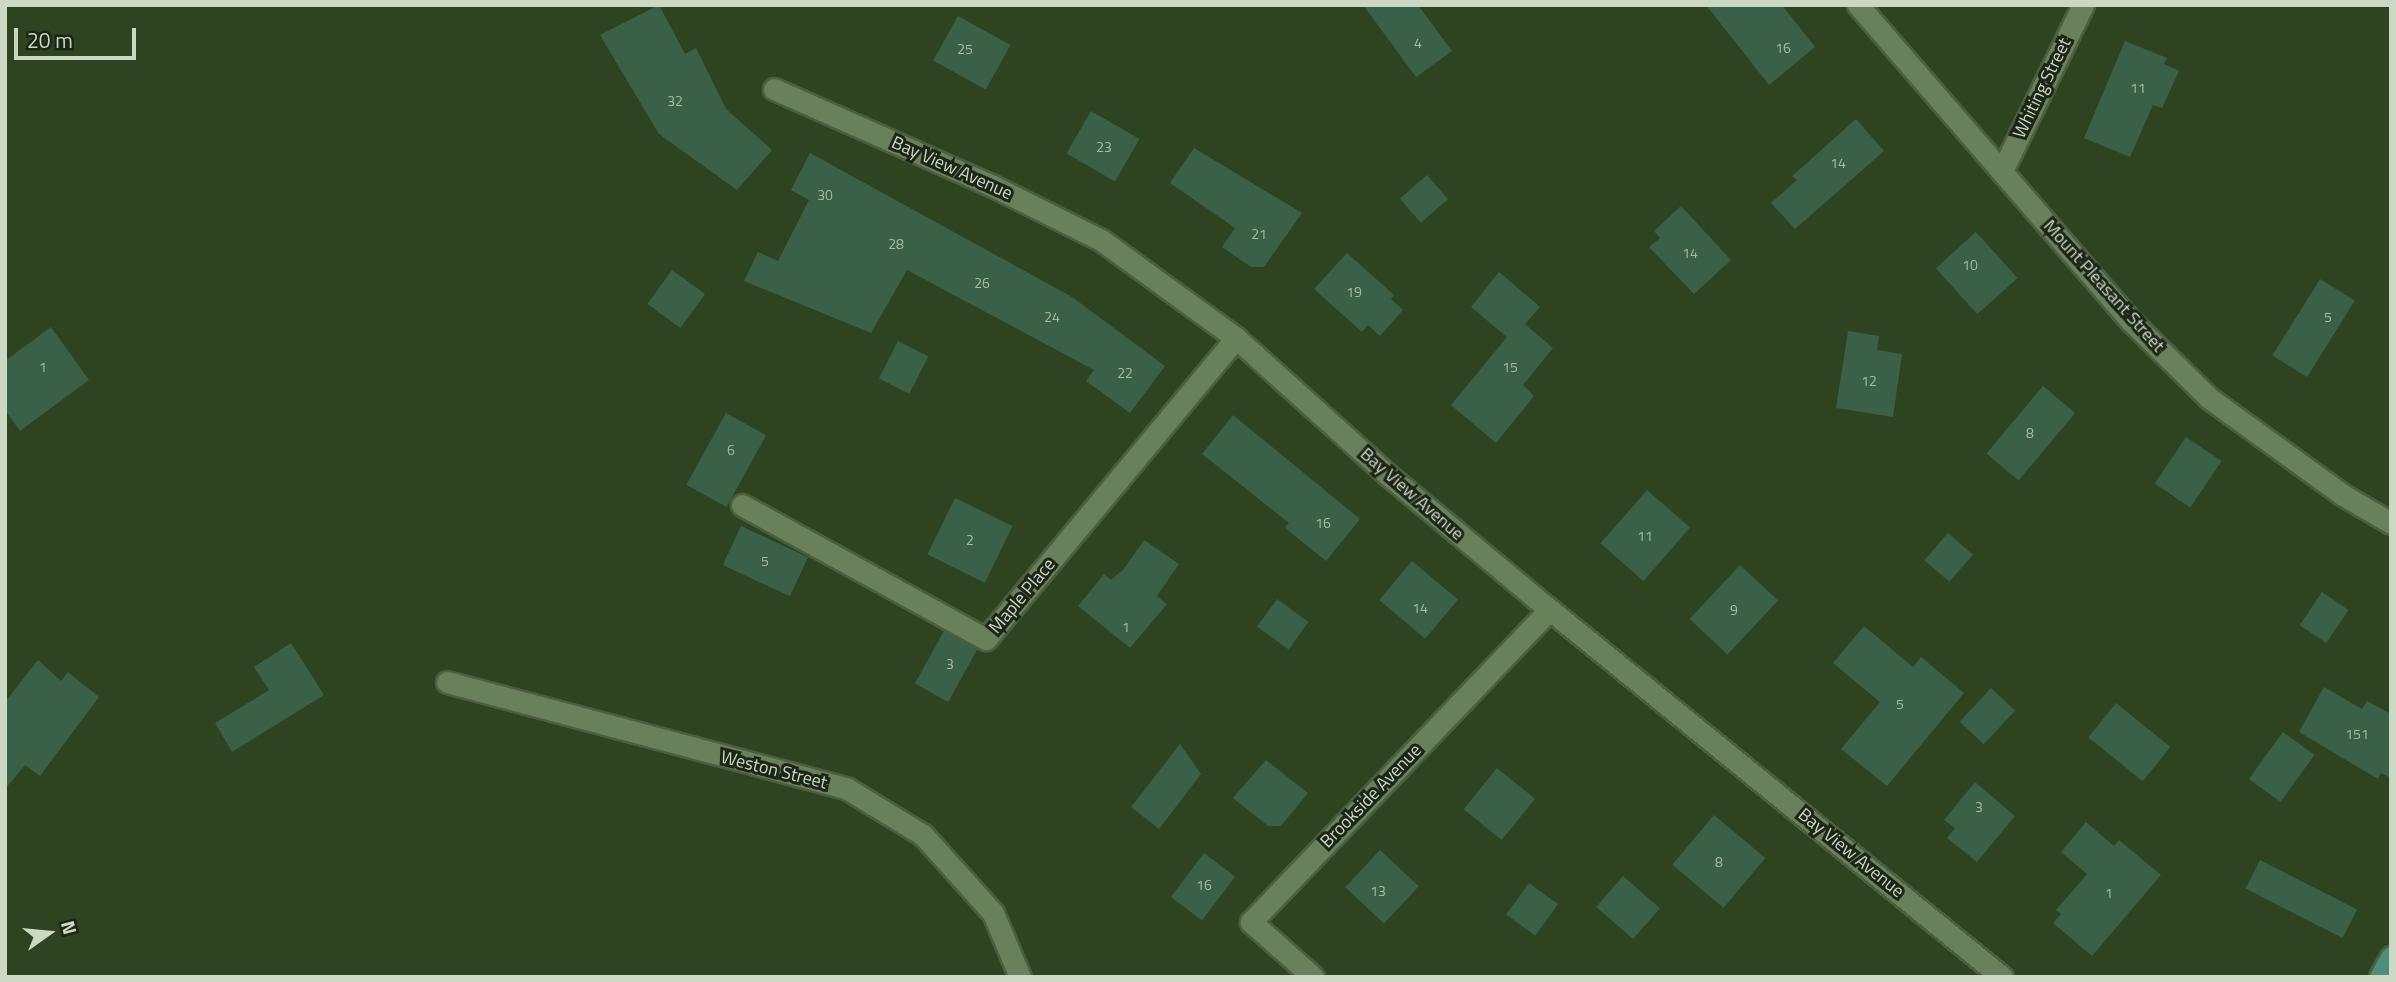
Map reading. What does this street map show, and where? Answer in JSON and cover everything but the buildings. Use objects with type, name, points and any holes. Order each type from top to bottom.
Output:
[{"type":"main road","points":[[2380,977],[2391,957]]},
{"type":"street","name":"Mount Pleasant Street","points":[[1858,5],[2132,322],[2209,398],[2343,495],[2391,523]]},
{"type":"street","name":"Whiting Street","points":[[2002,171],[2083,5]]},
{"type":"street","name":"Bay View Avenue","points":[[774,89],[993,186],[1101,240],[1236,338],[1388,475],[1549,610],[2001,977]]},
{"type":"street","name":"Maple Place","points":[[743,505],[986,639],[1236,338]]},
{"type":"street","name":"Brookside Avenue","points":[[1313,977],[1251,922],[1549,610]]},
{"type":"street","name":"Weston Street","points":[[447,682],[846,788],[923,835],[993,913],[1020,977]]}]
